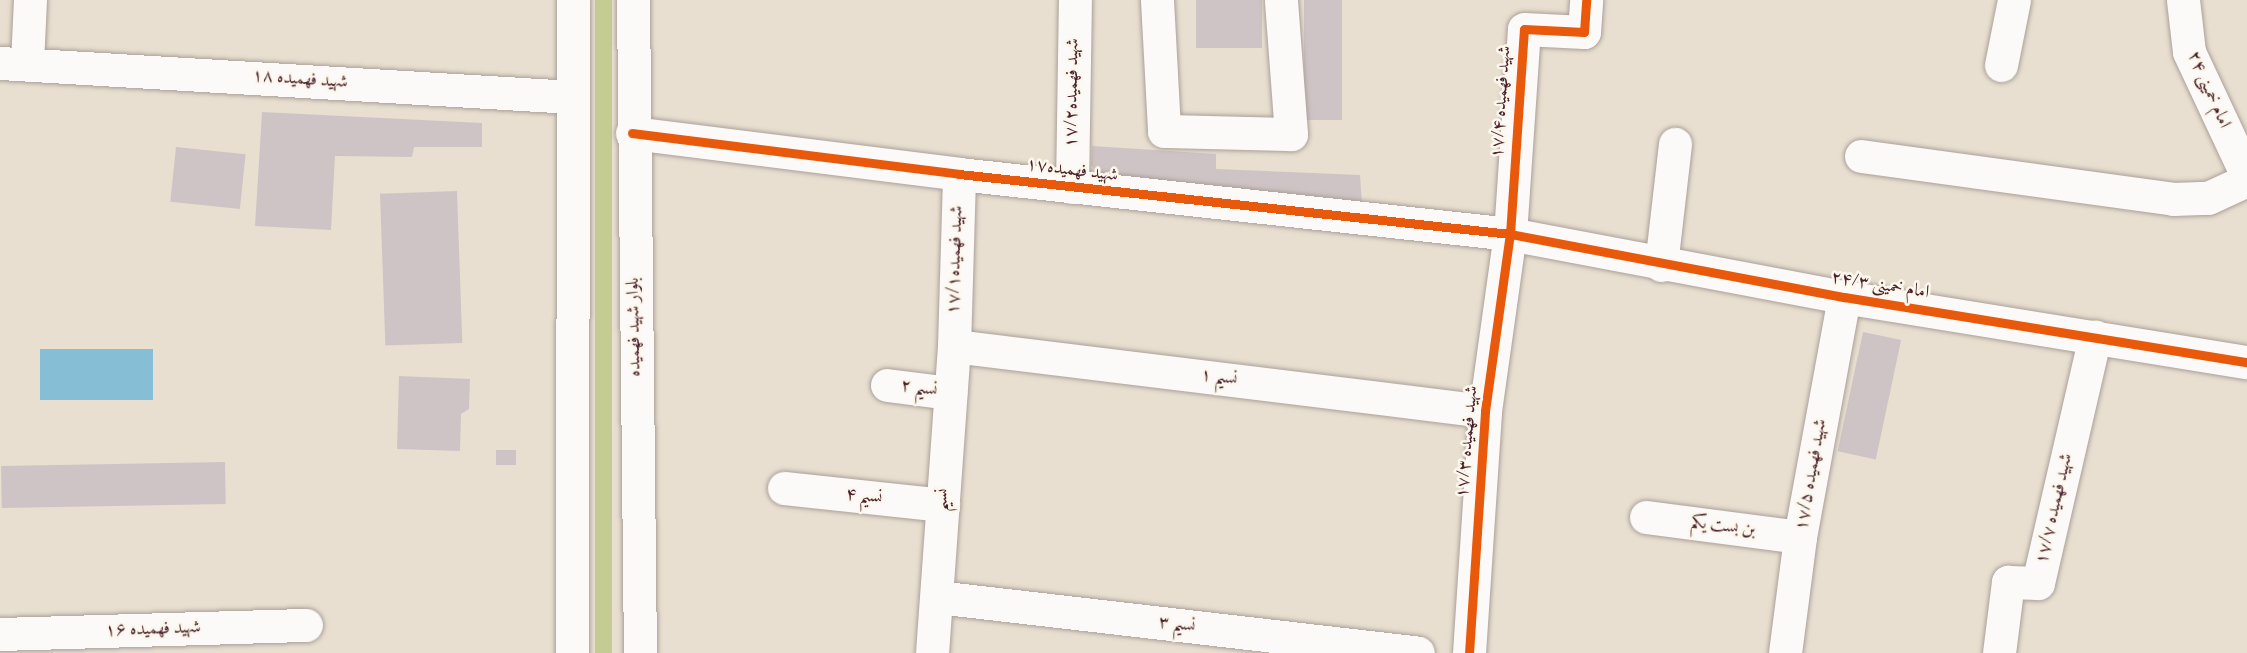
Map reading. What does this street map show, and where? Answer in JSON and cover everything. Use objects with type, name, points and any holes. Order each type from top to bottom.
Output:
[{"type":"street","points":[[14,63],[30,0]]},
{"type":"street","points":[[572,653],[573,0]]},
{"type":"street","name":"بلوار شهید فهمیده","points":[[633,0],[632,133],[640,653]]},
{"type":"street","name":"شهید فهمیده۱۷/۲","points":[[1072,187],[1075,0]]},
{"type":"street","points":[[1157,0],[1164,131],[1291,134],[1281,0]]},
{"type":"street","name":"شهید فهمیده ۱۷/۴","points":[[1510,234],[1524,29],[1584,33],[1586,0]]},
{"type":"street","points":[[2001,65],[2014,0]]},
{"type":"street","name":"امام خمینی ۲۴","points":[[2183,0],[2189,52],[2247,178]]},
{"type":"street","name":"شهید فهمیده ۱۸","points":[[14,63],[572,97]]},
{"type":"street","name":"شهید فهمیده۱۷","points":[[632,133],[1072,187],[1510,234]]},
{"type":"street","points":[[1661,265],[1675,144]]},
{"type":"street","points":[[1861,156],[2174,199],[2208,198],[2247,178]]},
{"type":"street","name":"شهید فهمیده۱۷/۱","points":[[954,346],[959,174]]},
{"type":"street","name":"امام خمینی ۲۴/۳","points":[[1510,234],[1661,265],[1844,297],[2247,362]]},
{"type":"street","name":"شهید فهمیده ۱۷/۳","points":[[1469,653],[1485,411],[1510,234]]},
{"type":"street","name":"شهید فهمیده ۱۷/۵","points":[[1785,653],[1800,537],[1844,297]]},
{"type":"street","name":"شهید فهمیده ۱۷/۷","points":[[1999,653],[2008,582],[2038,583],[2095,337]]},
{"type":"street","name":"نسیم","points":[[932,653],[954,346]]},
{"type":"street","name":"نسیم ۱","points":[[954,346],[1485,411]]},
{"type":"street","name":"نسیم ۲","points":[[887,385],[950,393]]},
{"type":"street","name":"نسیم ۴","points":[[784,488],[943,505]]},
{"type":"street","name":"بن بست یکم","points":[[1646,518],[1800,537]]},
{"type":"street","name":"نسیم ۳","points":[[937,597],[1418,653]]},
{"type":"street","name":"شهید فهمیده ۱۶","points":[[0,634],[306,626]]},
{"type":"green space","points":[[595,0],[612,0],[612,653],[595,653]]},
{"type":"water","points":[[40,349],[153,349],[153,400],[40,400]]},
{"type":"building","points":[[1196,0],[1262,0],[1262,48],[1196,48]]},
{"type":"building","points":[[1304,0],[1342,0],[1342,120],[1304,120]]},
{"type":"building","points":[[262,112],[482,123],[482,147],[414,147],[412,157],[335,156],[331,230],[255,226]]},
{"type":"building","points":[[1092,146],[1216,154],[1216,169],[1360,175],[1362,204],[1102,180],[1091,165]]},
{"type":"building","points":[[176,147],[246,154],[240,209],[170,202]]},
{"type":"building","points":[[457,191],[462,343],[385,346],[380,194]]},
{"type":"building","points":[[1863,332],[1901,340],[1876,459],[1838,451]]},
{"type":"building","points":[[399,376],[470,379],[469,409],[461,414],[460,451],[397,449]]},
{"type":"building","points":[[496,450],[516,450],[516,465],[496,465]]},
{"type":"building","points":[[225,462],[226,504],[2,508],[1,466]]},
{"type":"cycle path","points":[[1469,653],[1485,411],[1510,234],[1524,29],[1584,32],[1586,0]]},
{"type":"cycle path","points":[[632,133],[959,174],[1510,234],[1844,297],[2247,362]]}]
